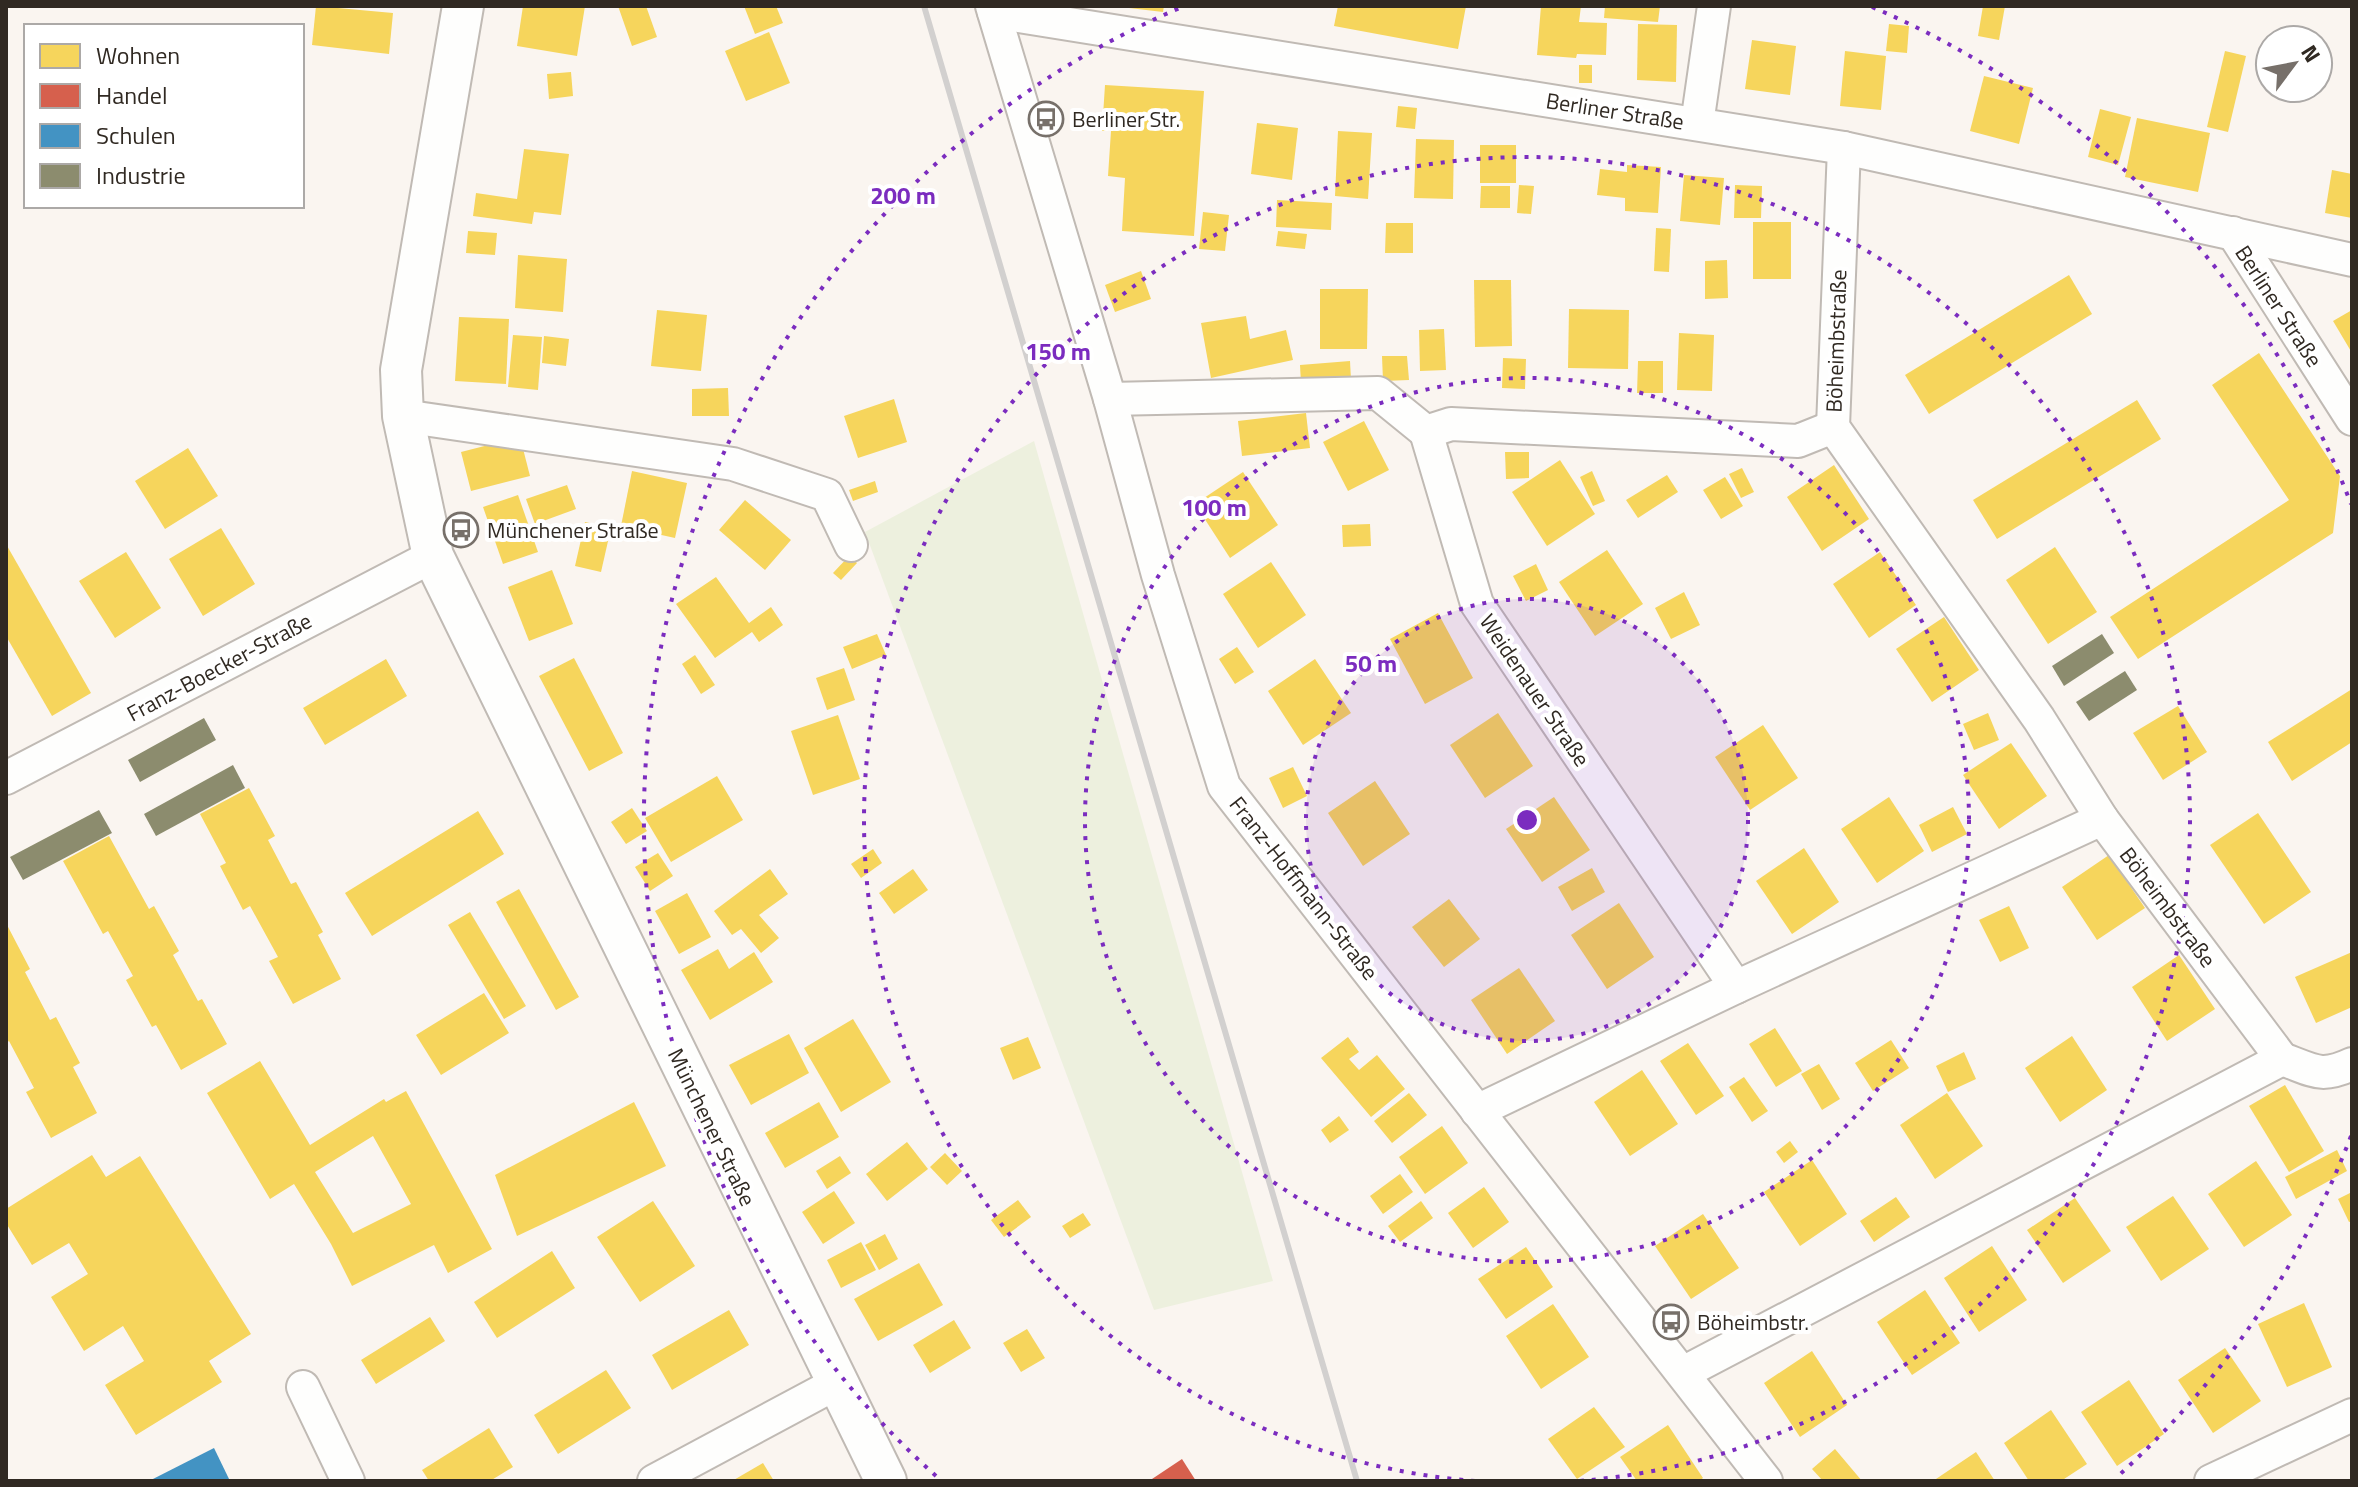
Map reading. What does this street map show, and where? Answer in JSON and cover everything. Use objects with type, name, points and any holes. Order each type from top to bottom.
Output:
[{"type":"main road","name":"Münchener Straße","points":[[463,6],[401,370],[403,416],[433,556],[886,1481]]},
{"type":"street","points":[[1697,124],[1714,6]]},
{"type":"street","name":"Berliner Straße","points":[[993,9],[1844,148],[2352,260]]},
{"type":"street","name":"Franz-Hoffmann-Straße","points":[[993,9],[1110,399],[1158,575],[1224,786],[1766,1481]]},
{"type":"street","name":"Böheimbstraße","points":[[1844,148],[1833,427],[2039,719],[2102,819],[2282,1059]]},
{"type":"street","name":"Berliner Straße","points":[[2233,233],[2352,419]]},
{"type":"street","points":[[1110,399],[1378,393],[1426,432],[1451,424],[1798,441],[1833,427]]},
{"type":"street","points":[[403,416],[733,464],[827,495],[851,545]]},
{"type":"street","name":"Weidenauer Straße","points":[[1426,432],[1477,604],[1736,987]]},
{"type":"street","name":"Franz-Boecker-Straße","points":[[6,778],[433,556]]},
{"type":"street","points":[[1477,1111],[1736,987],[2102,819]]},
{"type":"street","points":[[1683,1373],[2282,1059],[2322,1074],[2352,1064]]},
{"type":"street","points":[[654,1481],[837,1383]]},
{"type":"street","points":[[303,1387],[348,1481]]},
{"type":"street","points":[[2211,1481],[2352,1415]]},
{"type":"green space","points":[[1034,441],[1273,1281],[1154,1310],[865,532]]},
{"type":"building: Wohnen","points":[[316,6],[393,13],[389,54],[312,45]]},
{"type":"building: Wohnen","points":[[523,6],[585,6],[577,56],[517,46]]},
{"type":"building: Wohnen","points":[[618,6],[646,6],[657,37],[632,46]]},
{"type":"building: Wohnen","points":[[744,6],[776,6],[783,23],[755,34]]},
{"type":"building: Wohnen","points":[[1130,6],[1164,6],[1163,12]]},
{"type":"building: Wohnen","points":[[1338,6],[1466,6],[1458,49],[1334,26]]},
{"type":"building: Wohnen","points":[[1541,6],[1581,6],[1579,22],[1607,23],[1606,55],[1577,54],[1576,58],[1537,55]]},
{"type":"building: Wohnen","points":[[1605,6],[1660,6],[1658,22],[1604,18]]},
{"type":"building: Wohnen","points":[[1983,6],[2005,6],[1999,40],[1978,36]]},
{"type":"building: Wohnen","points":[[1638,24],[1677,25],[1676,82],[1637,80]]},
{"type":"building: Wohnen","points":[[1889,24],[1909,26],[1907,53],[1886,51]]},
{"type":"building: Wohnen","points":[[769,32],[790,83],[746,101],[725,51]]},
{"type":"building: Wohnen","points":[[1752,40],[1796,46],[1790,95],[1745,89]]},
{"type":"building: Wohnen","points":[[1845,51],[1886,56],[1881,110],[1840,106]]},
{"type":"building: Wohnen","points":[[2225,51],[2246,56],[2228,132],[2207,127]]},
{"type":"building: Wohnen","points":[[1579,65],[1592,65],[1592,83],[1579,83]]},
{"type":"building: Wohnen","points":[[571,72],[573,96],[549,99],[547,74]]},
{"type":"building: Wohnen","points":[[1984,76],[2033,88],[2019,144],[1970,131]]},
{"type":"building: Wohnen","points":[[1105,85],[1204,91],[1194,236],[1122,231],[1125,178],[1108,176],[1111,131],[1102,131]]},
{"type":"building: Wohnen","points":[[1398,106],[1417,108],[1415,129],[1396,127]]},
{"type":"building: Wohnen","points":[[2100,109],[2131,117],[2118,165],[2088,157]]},
{"type":"building: Wohnen","points":[[2137,118],[2210,133],[2198,192],[2125,177]]},
{"type":"building: Wohnen","points":[[1257,123],[1298,128],[1292,180],[1251,174]]},
{"type":"building: Wohnen","points":[[1338,131],[1372,133],[1368,199],[1335,196]]},
{"type":"building: Wohnen","points":[[1416,139],[1454,140],[1453,199],[1414,198]]},
{"type":"building: Wohnen","points":[[1480,145],[1516,145],[1516,183],[1480,183]]},
{"type":"building: Wohnen","points":[[524,149],[569,154],[561,215],[534,212],[532,224],[473,216],[476,193],[517,199]]},
{"type":"building: Wohnen","points":[[1627,165],[1661,167],[1658,213],[1625,211],[1625,198],[1597,195],[1600,169],[1627,172]]},
{"type":"building: Wohnen","points":[[2332,170],[2352,174],[2352,218],[2325,213]]},
{"type":"building: Wohnen","points":[[1684,175],[1724,178],[1720,225],[1680,221]]},
{"type":"building: Wohnen","points":[[1519,185],[1534,186],[1531,214],[1517,213]]},
{"type":"building: Wohnen","points":[[1735,185],[1762,186],[1761,218],[1734,218]]},
{"type":"building: Wohnen","points":[[1481,186],[1510,186],[1510,208],[1480,208]]},
{"type":"building: Wohnen","points":[[1277,200],[1332,203],[1331,230],[1276,227]]},
{"type":"building: Wohnen","points":[[1203,212],[1229,215],[1225,251],[1199,249]]},
{"type":"building: Wohnen","points":[[1753,222],[1791,222],[1791,279],[1753,279]]},
{"type":"building: Wohnen","points":[[1386,223],[1413,223],[1413,253],[1385,253]]},
{"type":"building: Wohnen","points":[[1656,228],[1671,229],[1669,272],[1654,271]]},
{"type":"building: Wohnen","points":[[468,231],[497,233],[495,255],[466,253]]},
{"type":"building: Wohnen","points":[[1278,231],[1307,234],[1305,249],[1276,246]]},
{"type":"building: Wohnen","points":[[518,255],[567,259],[563,312],[515,308]]},
{"type":"building: Wohnen","points":[[1727,260],[1728,298],[1705,299],[1705,261]]},
{"type":"building: Wohnen","points":[[1141,271],[1151,299],[1115,312],[1105,285]]},
{"type":"building: Wohnen","points":[[2069,275],[2092,314],[1929,414],[1905,375]]},
{"type":"building: Wohnen","points":[[1474,280],[1511,280],[1512,346],[1475,347]]},
{"type":"building: Wohnen","points":[[1320,289],[1368,289],[1367,349],[1320,349]]},
{"type":"building: Wohnen","points":[[1569,309],[1629,310],[1628,369],[1568,368]]},
{"type":"building: Wohnen","points":[[657,310],[707,315],[701,371],[651,366]]},
{"type":"building: Wohnen","points":[[2352,310],[2352,353],[2333,321]]},
{"type":"building: Wohnen","points":[[1246,316],[1250,339],[1286,330],[1293,360],[1211,378],[1201,323]]},
{"type":"building: Wohnen","points":[[459,317],[509,319],[506,384],[455,381]]},
{"type":"building: Wohnen","points":[[1444,329],[1446,370],[1420,371],[1419,330]]},
{"type":"building: Wohnen","points":[[1679,333],[1714,335],[1712,391],[1677,390]]},
{"type":"building: Wohnen","points":[[513,335],[542,337],[538,390],[508,387]]},
{"type":"building: Wohnen","points":[[544,336],[569,339],[566,366],[542,363]]},
{"type":"building: Wohnen","points":[[2259,353],[2340,476],[2333,533],[2138,659],[2110,617],[2289,500],[2212,385]]},
{"type":"building: Wohnen","points":[[1382,356],[1407,356],[1409,380],[1383,381]]},
{"type":"building: Wohnen","points":[[1503,358],[1526,359],[1525,389],[1502,388]]},
{"type":"building: Wohnen","points":[[1350,361],[1351,380],[1301,383],[1300,365]]},
{"type":"building: Wohnen","points":[[1638,361],[1663,361],[1663,393],[1637,393]]},
{"type":"building: Wohnen","points":[[728,388],[729,416],[692,416],[692,389]]},
{"type":"building: Wohnen","points":[[894,399],[907,442],[858,458],[844,416]]},
{"type":"building: Wohnen","points":[[2137,400],[2161,439],[1997,539],[1973,500]]},
{"type":"building: Wohnen","points":[[1306,413],[1310,448],[1242,456],[1238,421]]},
{"type":"building: Wohnen","points":[[1364,421],[1389,470],[1348,491],[1323,442]]},
{"type":"building: Wohnen","points":[[520,437],[530,476],[471,491],[461,452]]},
{"type":"building: Wohnen","points":[[188,448],[218,496],[165,529],[135,481]]},
{"type":"building: Wohnen","points":[[1505,452],[1529,452],[1529,478],[1506,479]]},
{"type":"building: Wohnen","points":[[1560,460],[1595,514],[1547,546],[1512,492]]},
{"type":"building: Wohnen","points":[[1834,465],[1869,519],[1822,551],[1787,497]]},
{"type":"building: Wohnen","points":[[1742,468],[1754,492],[1741,498],[1729,474]]},
{"type":"building: Wohnen","points":[[632,471],[687,483],[675,538],[621,526]]},
{"type":"building: Wohnen","points":[[1592,471],[1605,501],[1593,506],[1580,477]]},
{"type":"building: Wohnen","points":[[1243,472],[1278,525],[1230,558],[1195,504]]},
{"type":"building: Wohnen","points":[[1667,475],[1678,492],[1638,518],[1626,500]]},
{"type":"building: Wohnen","points":[[1725,477],[1743,506],[1721,519],[1703,490]]},
{"type":"building: Wohnen","points":[[875,481],[878,492],[853,501],[849,490]]},
{"type":"building: Wohnen","points":[[567,485],[576,509],[535,524],[526,499]]},
{"type":"building: Wohnen","points":[[518,495],[538,552],[503,564],[483,507]]},
{"type":"building: Wohnen","points":[[745,500],[791,540],[765,570],[719,530]]},
{"type":"building: Wohnen","points":[[585,522],[611,528],[601,572],[575,566]]},
{"type":"building: Wohnen","points":[[1370,524],[1371,546],[1343,547],[1342,525]]},
{"type":"building: Wohnen","points":[[221,528],[255,584],[203,616],[169,559]]},
{"type":"building: Wohnen","points":[[6,544],[91,693],[52,716],[6,636]]},
{"type":"building: Wohnen","points":[[2055,547],[2097,612],[2048,644],[2006,580]]},
{"type":"building: Wohnen","points":[[1607,550],[1643,604],[1595,636],[1559,582]]},
{"type":"building: Wohnen","points":[[126,552],[161,608],[115,638],[79,581]]},
{"type":"building: Wohnen","points":[[1880,552],[1916,605],[1869,638],[1833,584]]},
{"type":"building: Wohnen","points":[[849,556],[857,563],[841,580],[833,573]]},
{"type":"building: Wohnen","points":[[1271,562],[1306,615],[1258,648],[1223,594]]},
{"type":"building: Wohnen","points":[[1536,564],[1548,590],[1526,601],[1513,576]]},
{"type":"building: Wohnen","points":[[552,570],[573,624],[529,641],[508,587]]},
{"type":"building: Wohnen","points":[[716,577],[749,623],[771,607],[783,625],[759,642],[752,632],[715,658],[676,604]]},
{"type":"building: Wohnen","points":[[1684,592],[1700,625],[1671,639],[1655,608]]},
{"type":"building: Wohnen","points":[[1438,613],[1473,678],[1425,704],[1390,639]]},
{"type":"building: Wohnen","points":[[1944,617],[1979,670],[1932,702],[1896,649]]},
{"type":"building: Wohnen","points":[[877,634],[886,655],[852,669],[843,647]]},
{"type":"building: Wohnen","points":[[1237,647],[1254,672],[1235,684],[1219,659]]},
{"type":"building: Wohnen","points":[[695,655],[715,685],[701,694],[682,664]]},
{"type":"building: Wohnen","points":[[574,658],[623,753],[589,771],[539,676]]},
{"type":"building: Wohnen","points":[[386,659],[407,696],[325,745],[303,708]]},
{"type":"building: Wohnen","points":[[1315,659],[1351,713],[1303,745],[1268,691]]},
{"type":"building: Wohnen","points":[[844,668],[855,700],[827,710],[816,678]]},
{"type":"building: Wohnen","points":[[2352,689],[2352,742],[2292,781],[2268,742]]},
{"type":"building: Wohnen","points":[[2178,706],[2207,752],[2163,780],[2133,733]]},
{"type":"building: Wohnen","points":[[1498,713],[1533,766],[1485,798],[1450,745]]},
{"type":"building: Wohnen","points":[[1988,713],[1999,740],[1974,750],[1963,724]]},
{"type":"building: Wohnen","points":[[838,715],[860,779],[813,795],[791,731]]},
{"type":"building: Wohnen","points":[[1763,725],[1798,778],[1750,810],[1715,757]]},
{"type":"building: Wohnen","points":[[2011,743],[2047,796],[1999,829],[1963,775]]},
{"type":"building: Wohnen","points":[[1293,767],[1307,796],[1283,808],[1269,778]]},
{"type":"building: Wohnen","points":[[717,776],[743,820],[671,862],[645,818]]},
{"type":"building: Wohnen","points":[[1375,781],[1410,834],[1363,866],[1328,813]]},
{"type":"building: Wohnen","points":[[249,788],[275,836],[268,840],[291,884],[296,882],[323,932],[318,935],[341,979],[293,1004],[269,961],[278,957],[250,906],[243,910],[220,866],[226,863],[200,814]]},
{"type":"building: Wohnen","points":[[1554,797],[1590,850],[1542,882],[1506,829]]},
{"type":"building: Wohnen","points":[[1889,797],[1924,851],[1877,883],[1841,829]]},
{"type":"building: Wohnen","points":[[1953,807],[1967,834],[1932,852],[1919,825]]},
{"type":"building: Wohnen","points":[[632,808],[647,831],[626,844],[611,822]]},
{"type":"building: Wohnen","points":[[478,811],[504,854],[372,936],[345,893]]},
{"type":"building: Wohnen","points":[[2258,813],[2311,892],[2264,924],[2210,845]]},
{"type":"building: Wohnen","points":[[109,836],[149,909],[154,906],[179,951],[173,955],[198,1001],[202,999],[227,1044],[181,1070],[126,980],[133,976],[108,931],[103,934],[63,861]]},
{"type":"building: Wohnen","points":[[1804,848],[1839,902],[1792,934],[1756,881]]},
{"type":"building: Wohnen","points":[[873,849],[882,863],[861,878],[851,864]]},
{"type":"building: Wohnen","points":[[658,853],[673,876],[650,891],[635,867]]},
{"type":"building: Wohnen","points":[[2109,855],[2145,908],[2097,940],[2062,887]]},
{"type":"building: Wohnen","points":[[1592,868],[1605,892],[1572,911],[1558,887]]},
{"type":"building: Wohnen","points":[[770,869],[788,894],[759,915],[779,938],[761,953],[741,929],[732,935],[714,911]]},
{"type":"building: Wohnen","points":[[913,869],[928,890],[894,914],[879,893]]},
{"type":"building: Wohnen","points":[[519,889],[579,997],[556,1010],[496,902]]},
{"type":"building: Wohnen","points":[[687,893],[711,937],[679,954],[655,911]]},
{"type":"building: Wohnen","points":[[1449,899],[1480,939],[1444,967],[1412,927]]},
{"type":"building: Wohnen","points":[[1619,903],[1654,957],[1607,989],[1571,935]]},
{"type":"building: Wohnen","points":[[2009,906],[2029,948],[2000,962],[1979,920]]},
{"type":"building: Wohnen","points":[[470,912],[526,1006],[504,1019],[448,925]]},
{"type":"building: Wohnen","points":[[6,923],[30,969],[25,972],[50,1020],[56,1017],[80,1063],[73,1067],[97,1113],[51,1138],[26,1092],[34,1088],[9,1041],[6,1043]]},
{"type":"building: Wohnen","points":[[718,949],[729,969],[754,952],[773,982],[710,1020],[681,970]]},
{"type":"building: Wohnen","points":[[2352,952],[2352,1007],[2316,1023],[2295,977]]},
{"type":"building: Wohnen","points":[[2179,955],[2215,1009],[2167,1041],[2132,987]]},
{"type":"building: Wohnen","points":[[1519,968],[1555,1021],[1507,1054],[1471,1000]]},
{"type":"building: Wohnen","points":[[484,993],[509,1033],[441,1075],[416,1035]]},
{"type":"building: Wohnen","points":[[853,1019],[891,1082],[841,1112],[804,1048]]},
{"type":"building: Wohnen","points":[[1775,1028],[1802,1071],[1776,1087],[1749,1044]]},
{"type":"building: Wohnen","points":[[789,1034],[809,1073],[751,1105],[729,1065]]},
{"type":"building: Wohnen","points":[[2072,1036],[2107,1090],[2060,1122],[2025,1068]]},
{"type":"building: Wohnen","points":[[1028,1037],[1041,1068],[1013,1080],[1000,1048]]},
{"type":"building: Wohnen","points":[[1348,1037],[1359,1052],[1349,1059],[1359,1070],[1377,1055],[1405,1089],[1371,1117],[1321,1058]]},
{"type":"building: Wohnen","points":[[1891,1040],[1909,1068],[1873,1091],[1855,1063]]},
{"type":"building: Wohnen","points":[[1688,1043],[1724,1096],[1696,1115],[1660,1061]]},
{"type":"building: Wohnen","points":[[1964,1052],[1976,1079],[1948,1092],[1936,1066]]},
{"type":"building: Wohnen","points":[[260,1061],[310,1145],[384,1099],[386,1102],[406,1091],[492,1249],[448,1273],[434,1245],[352,1286],[331,1244],[294,1184],[270,1199],[207,1093]],"holes":[[[373,1136],[411,1204],[353,1233],[315,1172]]]},
{"type":"building: Wohnen","points":[[1819,1064],[1840,1099],[1822,1110],[1801,1074]]},
{"type":"building: Wohnen","points":[[1642,1070],[1678,1124],[1630,1156],[1594,1102]]},
{"type":"building: Wohnen","points":[[1744,1077],[1768,1111],[1752,1122],[1729,1087]]},
{"type":"building: Wohnen","points":[[2285,1085],[2324,1151],[2289,1172],[2249,1106]]},
{"type":"building: Wohnen","points":[[1409,1093],[1427,1115],[1392,1143],[1374,1121]]},
{"type":"building: Wohnen","points":[[1947,1093],[1983,1146],[1935,1179],[1900,1125]]},
{"type":"building: Wohnen","points":[[634,1102],[666,1166],[517,1236],[495,1175]]},
{"type":"building: Wohnen","points":[[819,1102],[839,1137],[785,1168],[765,1133]]},
{"type":"building: Wohnen","points":[[1339,1116],[1349,1130],[1330,1143],[1321,1130]]},
{"type":"building: Wohnen","points":[[1442,1126],[1468,1163],[1425,1194],[1399,1157]]},
{"type":"building: Wohnen","points":[[1790,1141],[1798,1152],[1784,1163],[1776,1152]]},
{"type":"building: Wohnen","points":[[907,1142],[928,1169],[887,1201],[866,1174]]},
{"type":"building: Wohnen","points":[[2337,1150],[2347,1171],[2296,1199],[2285,1177]]},
{"type":"building: Wohnen","points":[[945,1153],[962,1171],[947,1185],[930,1167]]},
{"type":"building: Wohnen","points":[[92,1155],[106,1177],[140,1156],[251,1334],[209,1361],[222,1382],[136,1435],[105,1385],[144,1361],[123,1326],[84,1351],[51,1297],[88,1274],[69,1243],[32,1265],[6,1223],[6,1209]]},
{"type":"building: Wohnen","points":[[840,1156],[851,1173],[827,1189],[816,1171]]},
{"type":"building: Wohnen","points":[[1812,1160],[1847,1214],[1800,1246],[1764,1192]]},
{"type":"building: Wohnen","points":[[2256,1161],[2292,1215],[2244,1247],[2208,1194]]},
{"type":"building: Wohnen","points":[[1400,1174],[1413,1192],[1383,1214],[1370,1196]]},
{"type":"building: Wohnen","points":[[1484,1187],[1509,1222],[1473,1248],[1448,1213]]},
{"type":"building: Wohnen","points":[[834,1191],[855,1223],[823,1244],[802,1212]]},
{"type":"building: Wohnen","points":[[2352,1192],[2352,1221],[2349,1222],[2338,1199]]},
{"type":"building: Wohnen","points":[[2173,1196],[2209,1249],[2161,1281],[2126,1227]]},
{"type":"building: Wohnen","points":[[1896,1197],[1910,1217],[1874,1242],[1860,1221]]},
{"type":"building: Wohnen","points":[[2075,1198],[2111,1251],[2063,1283],[2027,1230]]},
{"type":"building: Wohnen","points":[[1018,1200],[1031,1217],[1004,1237],[991,1220]]},
{"type":"building: Wohnen","points":[[653,1201],[695,1266],[640,1302],[597,1237]]},
{"type":"building: Wohnen","points":[[1421,1201],[1433,1218],[1400,1242],[1388,1226]]},
{"type":"building: Wohnen","points":[[1083,1213],[1091,1225],[1070,1238],[1062,1226]]},
{"type":"building: Wohnen","points":[[1703,1214],[1739,1268],[1691,1299],[1655,1246]]},
{"type":"building: Wohnen","points":[[885,1234],[898,1259],[879,1270],[865,1245]]},
{"type":"building: Wohnen","points":[[861,1242],[876,1270],[841,1288],[827,1260]]},
{"type":"building: Wohnen","points":[[1992,1246],[2027,1300],[1979,1332],[1944,1278]]},
{"type":"building: Wohnen","points":[[1526,1247],[1553,1287],[1506,1319],[1478,1279]]},
{"type":"building: Wohnen","points":[[552,1251],[575,1288],[497,1338],[474,1302]]},
{"type":"building: Wohnen","points":[[919,1263],[943,1305],[878,1341],[854,1299]]},
{"type":"building: Wohnen","points":[[1925,1290],[1960,1343],[1912,1375],[1877,1322]]},
{"type":"building: Wohnen","points":[[2304,1303],[2332,1367],[2287,1387],[2258,1324]]},
{"type":"building: Wohnen","points":[[1553,1304],[1589,1357],[1541,1389],[1506,1336]]},
{"type":"building: Wohnen","points":[[729,1310],[749,1345],[672,1390],[652,1355]]},
{"type":"building: Wohnen","points":[[430,1317],[445,1341],[376,1384],[361,1360]]},
{"type":"building: Wohnen","points":[[954,1320],[971,1348],[930,1373],[913,1345]]},
{"type":"building: Wohnen","points":[[1027,1329],[1045,1358],[1021,1372],[1003,1343]]},
{"type":"building: Wohnen","points":[[2225,1348],[2261,1401],[2213,1433],[2178,1380]]},
{"type":"building: Wohnen","points":[[1812,1351],[1847,1405],[1800,1437],[1764,1383]]},
{"type":"building: Wohnen","points":[[606,1370],[631,1408],[558,1454],[534,1415]]},
{"type":"building: Wohnen","points":[[2129,1380],[2164,1434],[2117,1466],[2081,1412]]},
{"type":"building: Wohnen","points":[[1594,1407],[1625,1447],[1577,1479],[1548,1439]]},
{"type":"building: Wohnen","points":[[2051,1410],[2087,1464],[2061,1481],[2029,1481],[2004,1443]]},
{"type":"building: Wohnen","points":[[1668,1425],[1703,1478],[1699,1481],[1637,1481],[1620,1457]]},
{"type":"building: Wohnen","points":[[489,1428],[513,1467],[490,1481],[429,1481],[422,1470]]},
{"type":"building: Wohnen","points":[[1835,1449],[1862,1481],[1823,1481],[1812,1469]]},
{"type":"building: Wohnen","points":[[1976,1452],[1995,1481],[1933,1481]]},
{"type":"building: Wohnen","points":[[763,1463],[774,1481],[732,1481]]},
{"type":"building: Handel","points":[[1182,1459],[1196,1481],[1149,1481]]},
{"type":"building: Schulen","points":[[214,1448],[230,1481],[149,1481]]},
{"type":"building: Industrie","points":[[2102,634],[2114,653],[2064,686],[2052,666]]},
{"type":"building: Industrie","points":[[2125,671],[2137,690],[2089,721],[2076,702]]},
{"type":"building: Industrie","points":[[204,718],[216,740],[140,782],[128,760]]},
{"type":"building: Industrie","points":[[233,765],[245,788],[156,836],[144,814]]},
{"type":"building: Industrie","points":[[99,810],[112,833],[23,880],[10,857]]},
{"type":"railway","points":[[924,6],[1357,1481]]},
{"type":"place","name":"Berliner Str.","points":[[1046,119]]},
{"type":"place","name":"Münchener Straße","points":[[461,530]]},
{"type":"place","name":"Böheimbstr.","points":[[1671,1322]]}]
